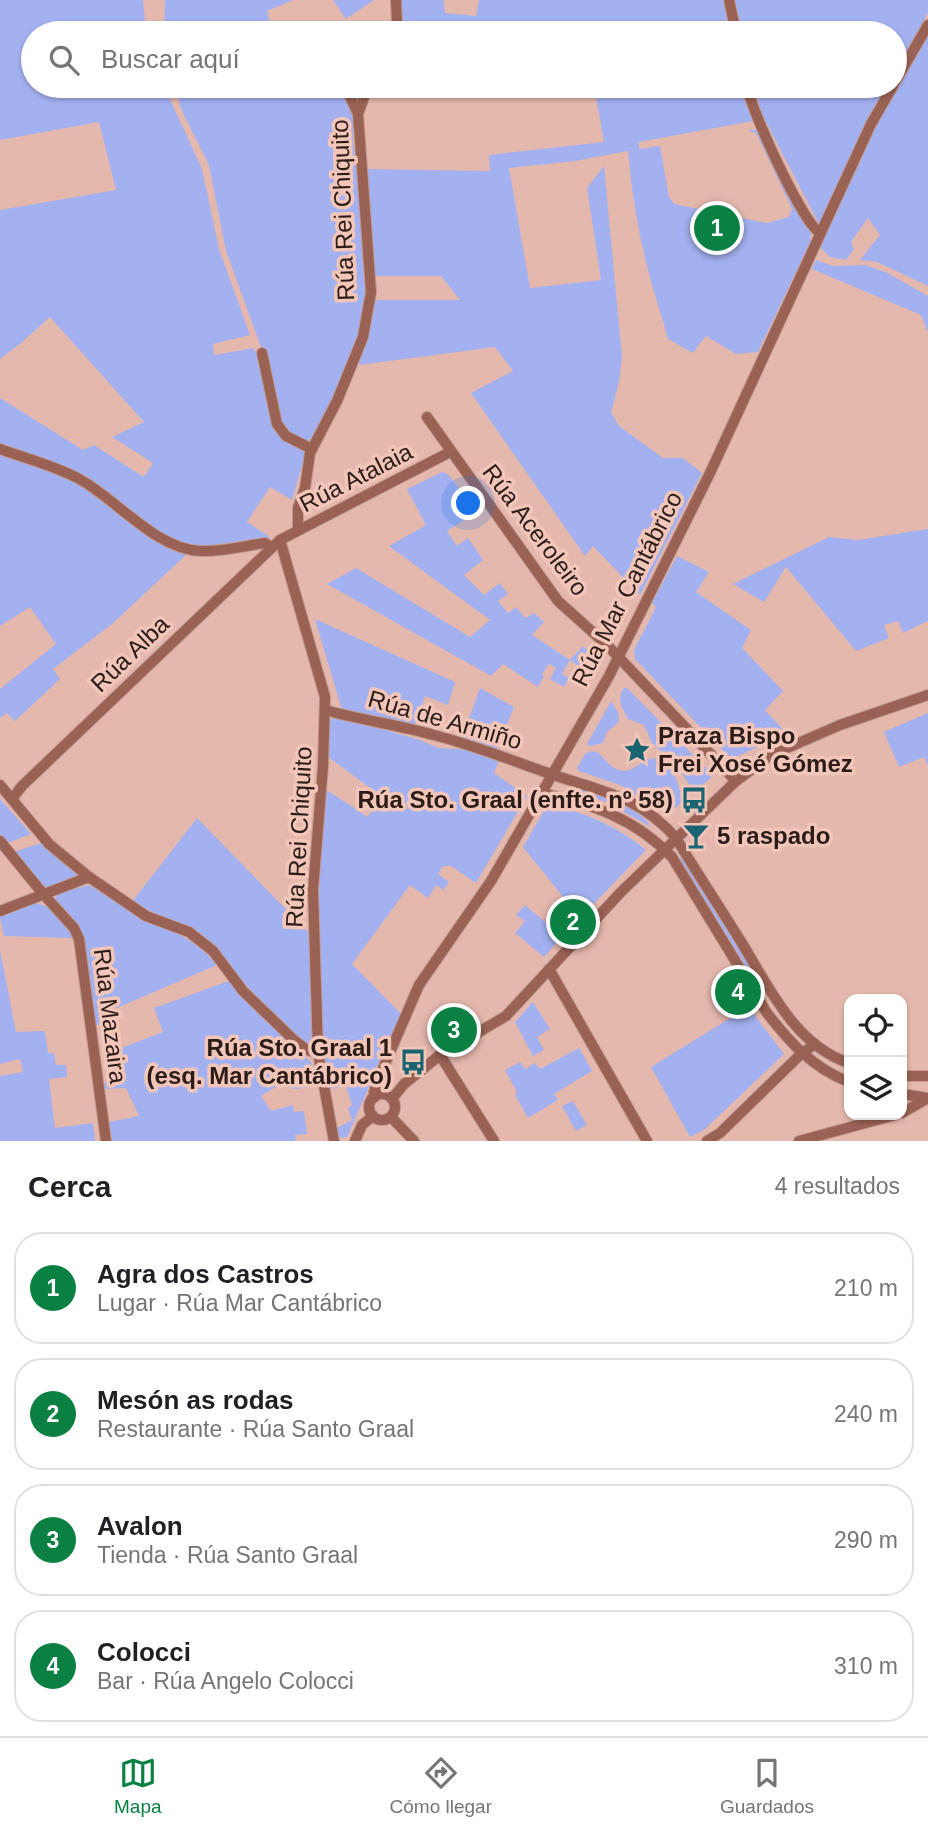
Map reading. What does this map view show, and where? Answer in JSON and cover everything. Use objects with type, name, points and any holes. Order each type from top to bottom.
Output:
[{"type":"street","points":[[396,0],[397,21]]},
{"type":"street","points":[[729,0],[733,21]]},
{"type":"street","name":"Rúa Mar Cantábrico","points":[[907,61],[928,25]]},
{"type":"street","points":[[351,98],[358,114]]},
{"type":"street","name":"Rúa Rei Chiquito","points":[[298,530],[298,508],[305,488],[312,449],[337,401],[363,337],[372,292],[358,114],[364,98]]},
{"type":"street","points":[[751,98],[757,118],[799,204],[815,230],[820,233]]},
{"type":"street","name":"Rúa Mar Cantábrico","points":[[355,1141],[362,1125],[373,1116],[369,1106],[375,1097],[378,1080],[419,985],[491,881],[610,676],[710,473],[871,124],[886,98]]},
{"type":"street","points":[[262,354],[277,424],[286,436],[312,449]]},
{"type":"street","name":"Rúa Aceroleiro","points":[[427,417],[558,601],[618,657],[736,781]]},
{"type":"street","points":[[0,449],[63,471],[84,482],[162,538],[180,547],[200,551],[276,544]]},
{"type":"street","name":"Rúa Atalaia","points":[[276,544],[450,452]]},
{"type":"street","name":"Rúa Rei Chiquito","points":[[276,544],[325,697],[323,766],[313,890],[318,1053],[334,1141]]},
{"type":"street","name":"Rúa Alba","points":[[12,799],[22,786],[276,544]]},
{"type":"street","points":[[392,1099],[404,1084],[440,1055],[506,1016],[676,838],[736,781],[771,755],[840,725],[928,695]]},
{"type":"street","name":"Rúa de Armiño","points":[[325,710],[495,752],[552,775],[599,788],[642,808],[664,824],[676,838],[795,1025],[815,1044],[844,1060]]},
{"type":"street","points":[[0,785],[49,844],[89,877],[146,916],[189,932],[214,951],[243,991],[307,1051],[318,1053]]},
{"type":"street","points":[[542,793],[614,814],[665,850],[672,857],[767,1013],[801,1054],[844,1080]]},
{"type":"street","name":"Rúa Mazaira","points":[[0,841],[75,928],[79,939],[106,1141]]},
{"type":"street","points":[[0,911],[89,877]]},
{"type":"street","points":[[549,969],[647,1141]]},
{"type":"street","points":[[767,1013],[780,1005]]},
{"type":"street","points":[[707,1141],[723,1137],[801,1054],[815,1044]]},
{"type":"street","points":[[440,1055],[494,1141]]},
{"type":"street","points":[[928,1076],[907,1076],[907,1095],[928,1098]]},
{"type":"street","points":[[375,1097],[384,1094],[392,1099],[395,1106],[391,1117]]},
{"type":"street","points":[[907,1110],[928,1098]]},
{"type":"street","points":[[373,1116],[382,1120],[391,1117]]},
{"type":"street","points":[[391,1117],[414,1141]]},
{"type":"street","points":[[799,1141],[877,1120]]},
{"type":"shaded area","points":[[0,0],[143,0],[145,21],[21,21],[21,98],[169,98],[202,169],[219,249],[250,335],[213,344],[214,355],[254,348],[265,377],[274,426],[306,452],[292,500],[270,487],[247,522],[270,537],[268,540],[204,546],[178,542],[163,535],[80,475],[0,443],[0,398],[83,450],[94,445],[144,477],[153,463],[112,437],[144,422],[50,317],[0,359],[0,210],[116,190],[99,122],[0,140]]},
{"type":"shaded area","points":[[165,0],[293,0],[267,11],[270,21],[164,21]]},
{"type":"shaded area","points":[[333,0],[374,0],[346,19]]},
{"type":"shaded area","points":[[400,0],[444,0],[445,13],[476,16],[479,0],[725,0],[729,21],[399,21]]},
{"type":"shaded area","points":[[731,0],[928,0],[928,13],[907,51],[907,21],[735,21]]},
{"type":"shaded area","points":[[928,33],[928,286],[877,262],[860,260],[880,235],[868,218],[851,242],[854,249],[846,260],[830,257],[820,247],[876,124],[891,98],[907,98],[907,70]]},
{"type":"shaded area","points":[[178,98],[344,98],[354,117],[353,141],[360,187],[368,303],[358,344],[311,445],[289,435],[280,424],[270,372],[226,251],[209,165]]},
{"type":"shaded area","points":[[596,98],[745,98],[753,121],[639,142],[639,149],[660,146],[669,197],[674,204],[767,223],[789,217],[792,209],[756,133],[748,131],[759,129],[811,233],[810,242],[758,352],[736,354],[706,336],[693,353],[668,339],[643,249],[628,151],[575,161],[509,168],[530,288],[601,280],[587,188],[604,166],[622,356],[611,412],[619,426],[663,458],[683,458],[702,473],[640,595],[593,546],[585,556],[471,393],[513,371],[495,347],[359,365],[373,300],[460,300],[441,276],[375,276],[364,169],[490,171],[489,155],[604,142]]},
{"type":"shaded area","points":[[757,98],[880,98],[819,224],[761,112]]},
{"type":"shaded area","points":[[816,260],[833,266],[865,265],[886,272],[928,296],[928,332],[921,315],[812,269]]},
{"type":"shaded area","points":[[0,451],[75,480],[117,513],[187,554],[112,624],[53,669],[60,679],[15,721],[7,713],[0,718],[0,689],[56,644],[30,607],[0,626]]},
{"type":"shaded area","points":[[442,472],[448,474],[476,512],[447,531],[457,546],[468,538],[483,560],[464,575],[484,595],[500,583],[508,594],[498,601],[508,613],[516,607],[525,618],[534,613],[544,622],[532,635],[570,660],[562,674],[569,678],[564,687],[550,679],[556,668],[549,664],[538,687],[503,664],[491,676],[327,584],[356,568],[470,637],[490,620],[389,546],[426,525],[407,489]]},
{"type":"shaded area","points":[[928,529],[928,621],[903,633],[898,621],[884,625],[889,638],[856,651],[786,567],[764,602],[733,584],[829,537],[858,540]]},
{"type":"shaded area","points":[[677,556],[709,572],[696,592],[751,630],[742,648],[783,691],[765,710],[787,734],[731,759],[635,659],[634,650],[656,607],[652,603]]},
{"type":"shaded area","points":[[315,619],[455,682],[448,705],[425,696],[415,726],[342,710]]},
{"type":"shaded area","points":[[583,646],[602,663],[594,677],[570,660]]},
{"type":"shaded area","points":[[480,688],[514,707],[497,750],[462,738]]},
{"type":"shaded area","points":[[624,688],[711,773],[711,778],[696,790],[691,787],[674,762],[652,743],[644,725],[628,719],[620,700]]},
{"type":"shaded area","points":[[611,701],[618,712],[619,722],[607,732],[603,743],[590,746],[587,744]]},
{"type":"shaded area","points":[[928,713],[928,766],[924,757],[899,767],[884,732]]},
{"type":"shaded area","points":[[339,717],[420,740],[438,748],[475,750],[499,760],[494,773],[527,796],[476,883],[451,866],[443,866],[438,874],[449,882],[444,890],[436,885],[428,898],[410,885],[352,964],[401,1014],[347,1137],[340,1138],[335,1129],[352,1120],[348,1108],[352,1105],[346,1086],[328,1089],[323,1067],[318,912],[325,789],[368,817],[378,794],[327,756],[328,725],[330,719]]},
{"type":"shaded area","points":[[597,752],[616,769],[624,771],[650,759],[663,761],[674,774],[680,790],[680,804],[667,815],[620,785],[579,771],[577,768],[585,754]]},
{"type":"shaded area","points":[[574,787],[627,807],[651,827],[608,803],[570,790]]},
{"type":"shaded area","points":[[0,799],[31,834],[8,843],[0,834]]},
{"type":"shaded area","points":[[548,804],[600,821],[623,833],[646,850],[580,918],[523,847]]},
{"type":"shaded area","points":[[197,818],[312,936],[314,1043],[311,1046],[296,1036],[244,983],[205,937],[132,902]]},
{"type":"shaded area","points":[[41,843],[79,873],[77,877],[50,887],[41,887],[14,852]]},
{"type":"shaded area","points":[[681,855],[759,981],[758,986],[680,860]]},
{"type":"shaded area","points":[[89,885],[131,911],[192,942],[217,965],[105,1013],[109,1022],[95,1025],[84,943],[55,901],[57,894]]},
{"type":"shaded area","points":[[31,903],[45,906],[57,914],[72,938],[4,936],[0,917]]},
{"type":"shaded area","points":[[525,905],[562,936],[544,957],[515,933],[525,921],[516,915]]},
{"type":"shaded area","points":[[0,950],[16,1032],[45,1031],[48,1053],[54,1053],[56,1065],[66,1065],[67,1077],[49,1079],[55,1128],[93,1123],[95,1141],[0,1141],[0,1076],[23,1072],[20,1059],[0,1064]]},
{"type":"shaded area","points":[[229,981],[312,1063],[317,1085],[297,1089],[277,1086],[261,1096],[271,1111],[293,1105],[294,1112],[304,1111],[307,1134],[295,1135],[296,1141],[112,1141],[109,1122],[139,1116],[126,1088],[104,1089],[105,1082],[121,1073],[108,1053],[163,1032],[154,1008]]},
{"type":"shaded area","points":[[533,1002],[550,1029],[537,1037],[544,1050],[533,1056],[515,1022]]},
{"type":"shaded area","points":[[745,1009],[750,1009],[784,1054],[704,1130],[690,1137],[651,1067]]},
{"type":"shaded area","points":[[579,1048],[592,1071],[554,1094],[558,1100],[528,1118],[505,1070],[520,1062],[525,1069],[535,1063],[540,1069]]},
{"type":"shaded area","points":[[573,1101],[587,1125],[576,1131],[562,1106]]},
{"type":"place","name":"Agra dos Castros","points":[[717,228]]},
{"type":"place","name":"Praza Bispo Frei Xosé Gómez","points":[[637,750]]},
{"type":"place","name":"Rúa Sto. Graal (enfte. nº 58)","points":[[694,800]]},
{"type":"place","name":"5 raspado","points":[[696,836]]},
{"type":"place","name":"Mesón as rodas","points":[[573,922]]},
{"type":"place","name":"Colocci","points":[[738,992]]},
{"type":"place","name":"Avalon","points":[[454,1030]]},
{"type":"place","name":"Rúa Sto. Graal 1 (esq. Mar Cantábrico)","points":[[413,1062]]}]
